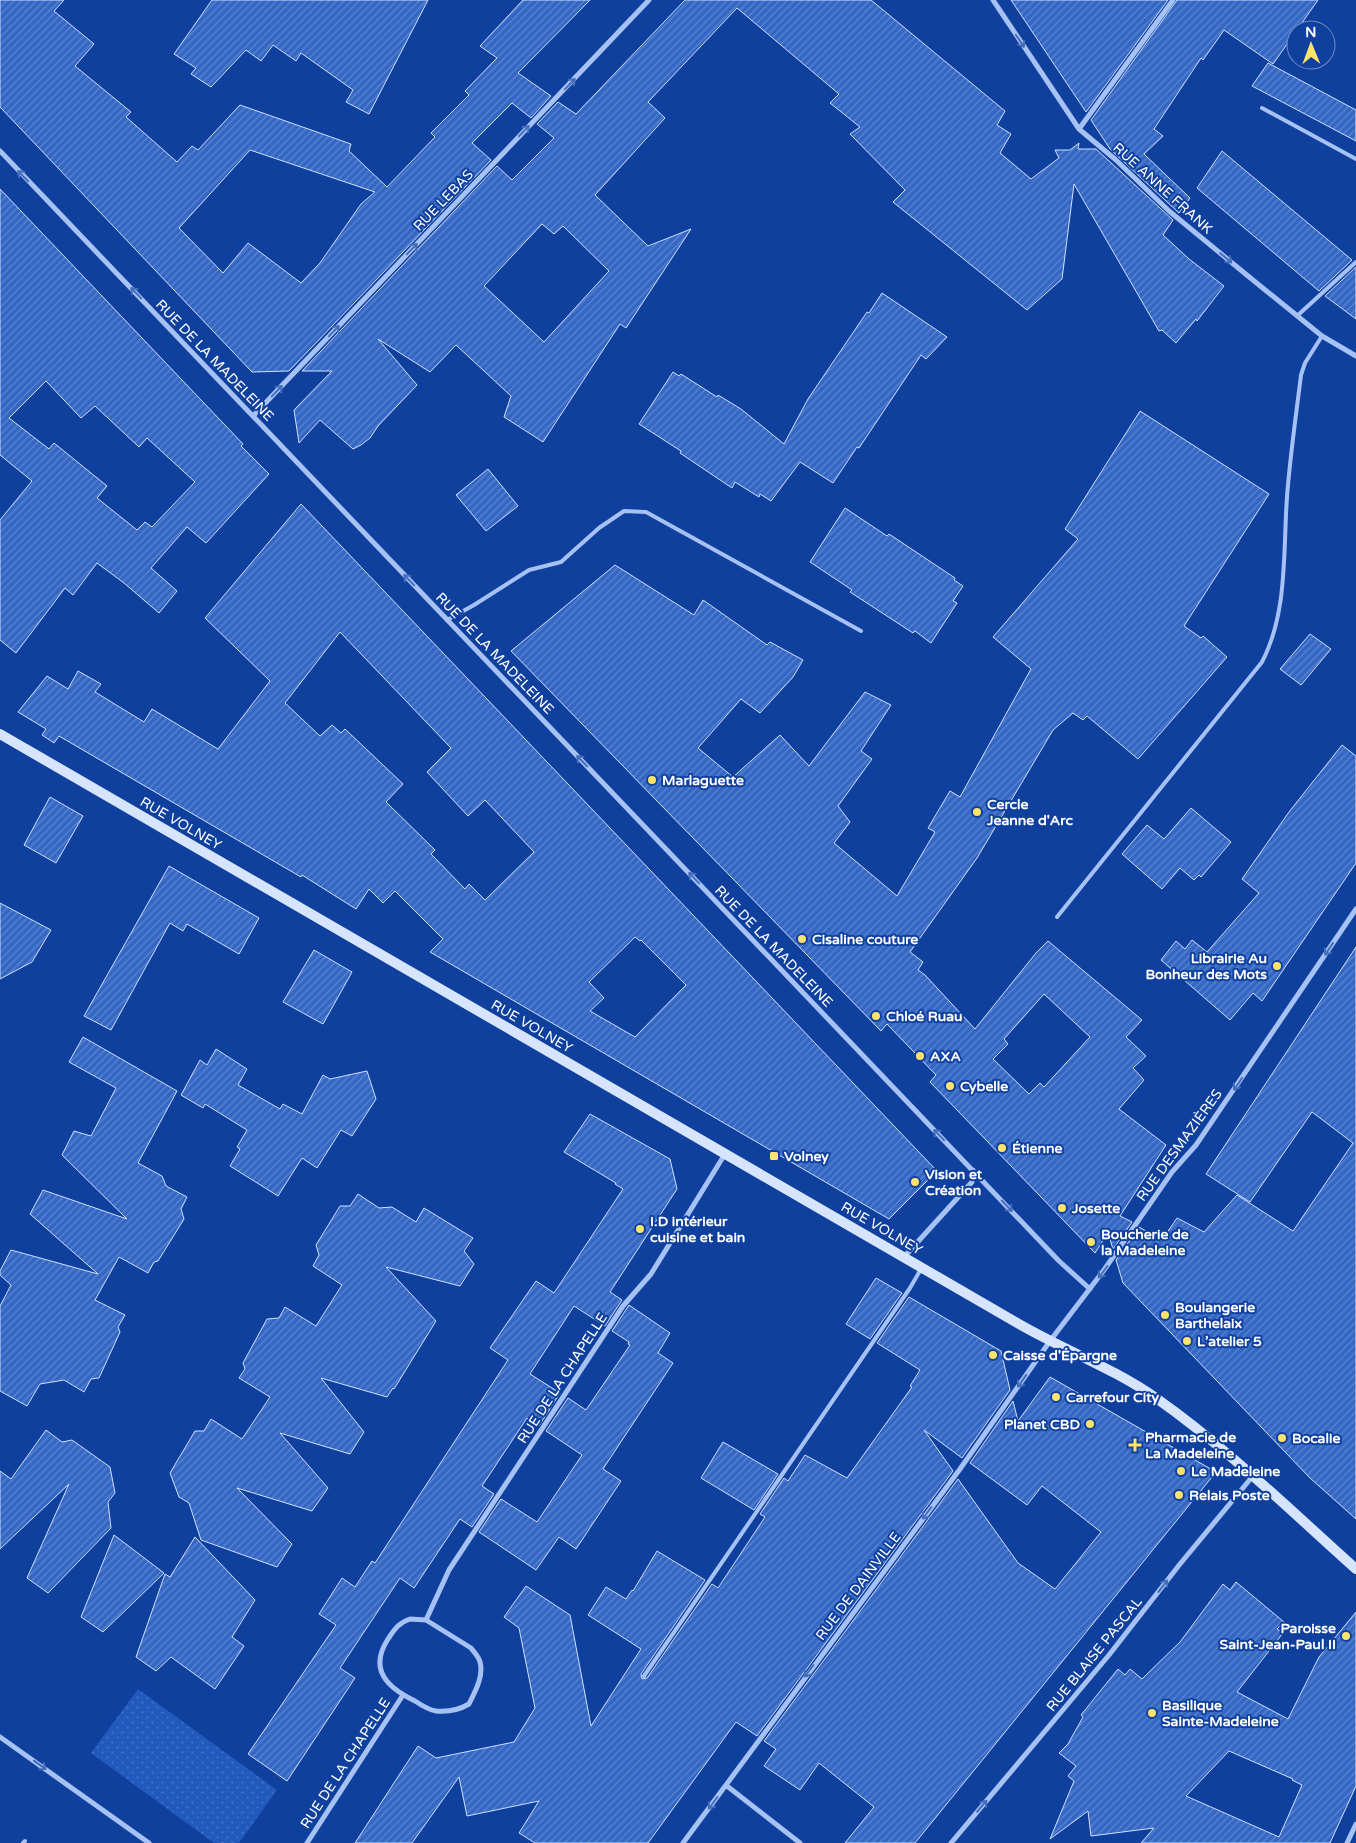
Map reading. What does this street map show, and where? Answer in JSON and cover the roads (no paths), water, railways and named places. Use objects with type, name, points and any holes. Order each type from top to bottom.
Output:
[{"type":"main road","name":"RUE VOLNEY","points":[[0,734],[1050,1341],[1092,1360],[1154,1397],[1202,1432],[1356,1568]]},
{"type":"street","name":"RUE LEBAS","points":[[253,416],[649,0]]},
{"type":"street","name":"RUE ANNE FRANK","points":[[993,0],[1079,129],[1116,160],[1169,211],[1297,316],[1322,336],[1356,356]]},
{"type":"street","points":[[1079,129],[1172,0]]},
{"type":"street","name":"RUE DE LA MADELEINE","points":[[0,151],[1059,1261],[1090,1289]]},
{"type":"street","name":"RUE DESMAZIÈRES","points":[[1050,1341],[1104,1270],[1172,1172],[1196,1145],[1356,909]]},
{"type":"street","name":"RUE DE LA CHAPELLE","points":[[426,1620],[449,1570],[623,1306],[651,1274],[726,1154]]},
{"type":"street","points":[[904,1257],[972,1182],[973,1170]]},
{"type":"street","name":"RUE DE DAINVILLE","points":[[683,1843],[960,1469],[1050,1341]]},
{"type":"street","name":"RUE BLAISE PASCAL","points":[[951,1843],[1109,1655],[1180,1564],[1252,1477]]},
{"type":"street","name":"RUE DE LA CHAPELLE","points":[[426,1620],[471,1648],[480,1662],[478,1684],[469,1704],[461,1709],[434,1711],[403,1695],[382,1676],[379,1655],[395,1628],[401,1622],[426,1620]]},
{"type":"street","name":"RUE DE LA CHAPELLE","points":[[307,1843],[403,1695]]},
{"type":"street","points":[[0,1736],[149,1843]]},
{"type":"street","points":[[727,1786],[800,1843]]},
{"type":"street","points":[[1347,1843],[1356,1824]]},
{"type":"lane","points":[[1262,108],[1356,159]]},
{"type":"lane","points":[[1297,316],[1356,262]]},
{"type":"lane","points":[[1057,917],[1262,662],[1269,648],[1275,633],[1281,604],[1287,495],[1301,375],[1305,363],[1322,336]]},
{"type":"lane","points":[[448,620],[474,606],[529,570],[561,562],[599,528],[624,511],[646,512],[861,630]]},
{"type":"lane","points":[[644,1676],[910,1288],[922,1267]]},
{"type":"place","name":"Marlaguette","points":[[652,780]]},
{"type":"place","name":"Cercle Jeanne d'Arc","points":[[977,812]]},
{"type":"place","name":"Cisaline couture","points":[[802,939]]},
{"type":"place","name":"Librairie Au Bonheur des Mots","points":[[1277,966]]},
{"type":"place","name":"Chloé Ruau","points":[[876,1016]]},
{"type":"place","name":"AXA","points":[[920,1056]]},
{"type":"place","name":"Cybelle","points":[[950,1086]]},
{"type":"place","name":"Étienne","points":[[1002,1148]]},
{"type":"place","name":"Volney","points":[[774,1156]]},
{"type":"place","name":"Vision et Création","points":[[915,1182]]},
{"type":"place","name":"Josette","points":[[1062,1208]]},
{"type":"place","name":"I.D intérieur cuisine et bain","points":[[640,1229]]},
{"type":"place","name":"Boucherie de la Madeleine","points":[[1091,1242]]},
{"type":"place","name":"Boulangerie Barthelaix","points":[[1165,1315]]},
{"type":"place","name":"L’atelier 5","points":[[1187,1341]]},
{"type":"place","name":"Caisse d'Épargne","points":[[993,1355]]},
{"type":"place","name":"Carrefour City","points":[[1056,1397]]},
{"type":"place","name":"Planet CBD","points":[[1090,1424]]},
{"type":"place","name":"Bocalie","points":[[1282,1438]]},
{"type":"place","name":"Pharmacie de La Madeleine","points":[[1135,1445]]},
{"type":"place","name":"Le Madeleine","points":[[1181,1471]]},
{"type":"place","name":"Relais Poste","points":[[1179,1495]]},
{"type":"place","name":"Paroisse Saint-Jean-Paul II","points":[[1346,1636]]},
{"type":"place","name":"Basilique Sainte-Madeleine","points":[[1152,1713]]}]
